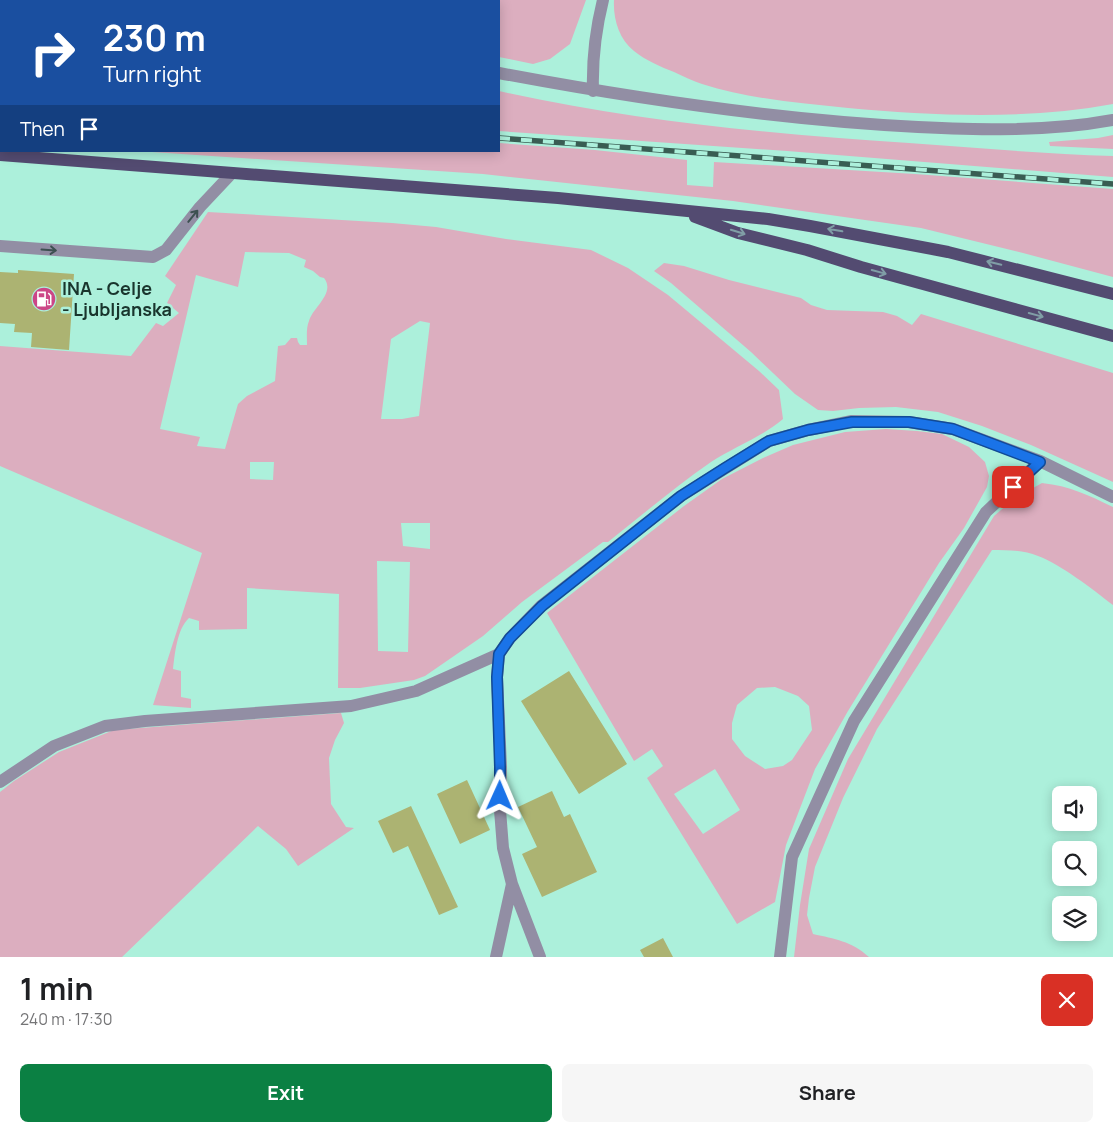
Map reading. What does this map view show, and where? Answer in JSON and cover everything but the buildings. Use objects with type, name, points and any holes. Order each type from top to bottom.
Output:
[{"type":"main road","points":[[0,154],[484,192],[768,219],[867,236],[958,255],[1113,294]]},
{"type":"main road","points":[[679,210],[738,233],[807,250],[1113,336]]},
{"type":"street","points":[[593,91],[592,63],[595,36],[604,0]]},
{"type":"street","points":[[500,73],[593,91],[745,112],[891,125],[1026,130],[1067,127],[1113,120]]},
{"type":"street","points":[[0,246],[153,258],[166,250],[200,207],[232,173]]},
{"type":"street","points":[[540,957],[512,884],[502,848],[497,677],[499,654],[510,638],[542,606],[681,496],[769,441],[808,430],[852,422],[909,422],[953,429],[1040,462],[1113,497]]},
{"type":"street","points":[[780,957],[792,857],[854,721],[986,512],[1040,462]]},
{"type":"street","points":[[0,782],[54,746],[105,726],[145,721],[351,706],[416,691],[499,654]]},
{"type":"street","points":[[496,957],[512,884]]},
{"type":"shaded area","points":[[500,0],[586,0],[570,44],[550,59],[533,64],[500,57]]},
{"type":"shaded area","points":[[614,0],[1113,0],[1113,104],[1047,112],[980,115],[848,108],[775,100],[738,93],[702,84],[659,66],[638,54],[624,41],[621,35],[616,21]]},
{"type":"shaded area","points":[[500,91],[600,111],[754,131],[1011,151],[1113,156],[1113,177],[787,151],[500,131]]},
{"type":"shaded area","points":[[1113,135],[1113,149],[1050,146],[1049,142],[1098,138]]},
{"type":"shaded area","points":[[500,143],[595,150],[687,160],[687,185],[713,187],[714,162],[915,174],[1113,189],[1113,277],[921,228],[733,201],[483,174],[152,152],[500,152]]},
{"type":"shaded area","points":[[208,212],[436,227],[506,239],[591,250],[628,268],[668,295],[759,371],[779,390],[783,419],[766,431],[711,462],[608,542],[603,542],[522,602],[483,636],[425,676],[414,680],[360,688],[338,688],[339,594],[247,588],[247,629],[199,630],[199,621],[189,618],[182,628],[177,642],[173,669],[181,671],[181,697],[191,699],[191,708],[153,705],[202,553],[0,466],[0,346],[131,356],[156,323],[163,326],[179,313],[167,303],[176,285],[165,276]],"holes":[[[245,252],[289,253],[306,260],[304,267],[324,278],[327,284],[325,295],[309,321],[307,345],[300,345],[297,338],[291,338],[285,345],[278,346],[275,381],[247,396],[238,404],[225,449],[197,446],[200,437],[160,429],[196,275],[238,287]],[[420,321],[430,323],[419,416],[402,419],[381,419],[391,339]],[[250,462],[274,462],[273,480],[250,479]],[[401,523],[430,523],[430,549],[403,546]],[[377,561],[410,562],[408,652],[378,651]]]},
{"type":"shaded area","points":[[664,263],[684,266],[729,280],[801,298],[811,305],[827,310],[883,312],[897,316],[912,325],[921,314],[1113,373],[1113,482],[1031,445],[982,426],[938,412],[896,407],[833,411],[818,410],[795,394],[751,352],[671,283],[654,271]]},
{"type":"shaded area","points":[[886,429],[942,434],[969,447],[985,462],[989,476],[987,487],[964,528],[939,563],[848,711],[815,769],[786,845],[775,902],[737,924],[647,778],[663,766],[652,749],[634,761],[547,613],[684,506],[722,479],[793,445],[845,432]],"holes":[[[775,687],[798,696],[809,706],[812,730],[792,760],[783,766],[765,769],[745,756],[732,739],[732,723],[737,705],[757,688]],[[715,769],[740,810],[703,834],[674,794]]]},
{"type":"shaded area","points":[[1042,483],[1070,489],[1113,507],[1113,605],[1077,578],[1047,560],[1021,551],[992,550],[877,729],[843,798],[815,867],[807,915],[813,934],[849,944],[869,957],[794,957],[809,849],[848,759],[994,516],[1015,498]]},
{"type":"shaded area","points":[[341,713],[344,723],[335,740],[329,758],[331,804],[346,827],[354,828],[298,866],[286,849],[258,826],[122,957],[0,957],[0,792],[14,781],[59,752],[114,730]]},
{"type":"railway","points":[[500,138],[1113,184]]},
{"type":"place","name":"INA - Celje - Ljubljanska","points":[[44,299]]},
{"type":"route","points":[[500,796],[497,677],[499,654],[510,638],[542,606],[681,496],[769,441],[808,430],[852,422],[909,422],[953,429],[1040,462],[1013,487]]}]
